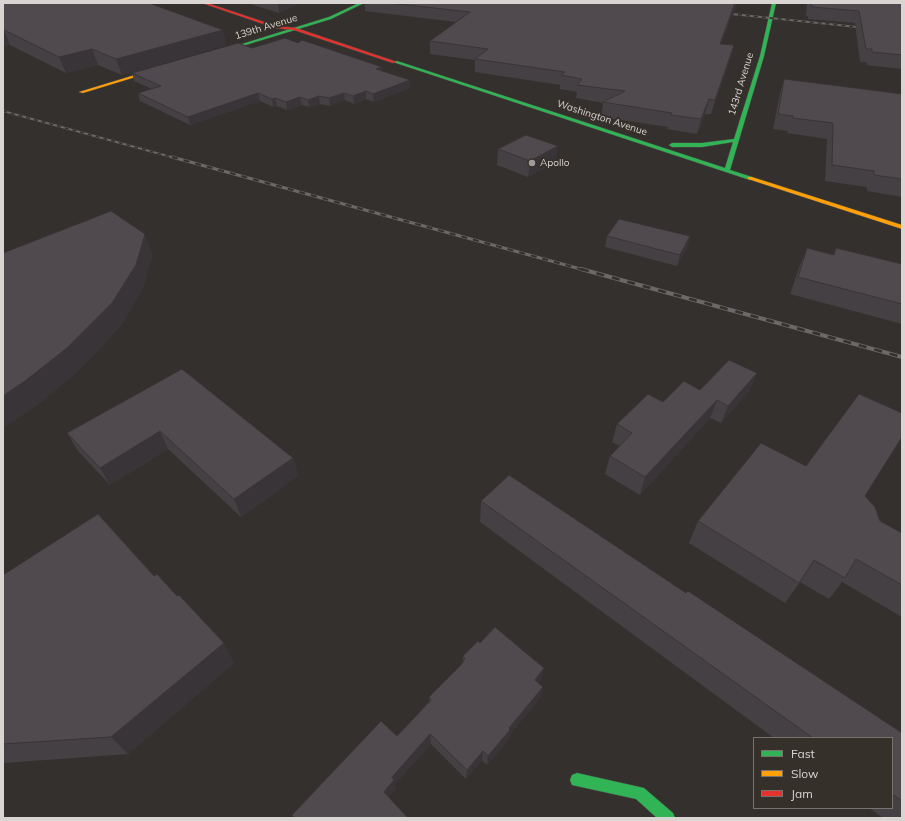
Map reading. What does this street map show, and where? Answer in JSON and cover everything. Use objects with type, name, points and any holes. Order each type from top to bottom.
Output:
[{"type":"main road","name":"Washington Avenue","points":[[204,3],[276,27],[295,29],[902,227]]},
{"type":"main road","name":"Washington Avenue","points":[[220,3],[289,23],[295,29]]},
{"type":"main road","name":"139th Avenue","points":[[208,55],[341,14],[362,3]]},
{"type":"main road","name":"143rd Avenue","points":[[727,170],[762,56],[774,3]]},
{"type":"main road","points":[[81,92],[171,66]]},
{"type":"main road","points":[[626,138],[672,145],[702,145],[736,140]]},
{"type":"main road","points":[[577,780],[639,793],[668,818]]},
{"type":"building","points":[[3,3],[149,3],[223,30],[116,59],[92,49],[59,57],[3,30]]},
{"type":"building","points":[[389,3],[735,3],[720,44],[734,45],[715,100],[709,99],[701,119],[603,102],[625,91],[577,85],[582,79],[561,75],[565,72],[475,59],[488,49],[430,41],[470,12]]},
{"type":"building","points":[[810,3],[902,3],[902,55],[872,52],[872,49],[866,49],[859,11],[812,7]]},
{"type":"building","points":[[285,38],[298,43],[302,40],[382,67],[376,69],[410,80],[373,94],[366,91],[353,96],[344,93],[329,98],[319,96],[308,100],[300,97],[286,102],[275,98],[272,99],[258,93],[188,117],[138,93],[161,86],[132,73],[238,43],[252,48]]},
{"type":"building","points":[[784,79],[902,94],[902,179],[874,175],[874,171],[832,165],[833,123],[793,118],[793,116],[778,114]]},
{"type":"building","points":[[526,135],[558,146],[530,161],[498,149]]},
{"type":"building","points":[[111,211],[145,234],[136,265],[112,303],[67,348],[3,396],[3,253]]},
{"type":"building","points":[[619,219],[690,236],[680,255],[607,236]]},
{"type":"building","points":[[807,248],[834,255],[836,248],[902,264],[902,304],[798,277]]},
{"type":"building","points":[[729,360],[757,373],[728,406],[717,400],[645,477],[610,456],[632,433],[617,424],[648,394],[663,402],[684,381],[700,390]]},
{"type":"building","points":[[182,369],[293,458],[234,499],[160,431],[100,468],[67,433]]},
{"type":"building","points":[[859,394],[902,413],[902,437],[865,496],[875,507],[880,521],[902,533],[902,585],[856,559],[845,578],[814,560],[799,583],[698,521],[761,443],[806,466]]},
{"type":"building","points":[[509,475],[686,593],[688,591],[902,733],[902,801],[893,795],[893,737],[812,737],[481,501]]},
{"type":"building","points":[[98,514],[154,576],[157,574],[177,596],[179,595],[224,643],[111,737],[3,744],[3,575]]},
{"type":"building","points":[[495,627],[544,668],[535,680],[543,687],[488,756],[483,751],[467,770],[430,734],[392,777],[394,780],[384,792],[408,818],[294,818],[292,815],[381,721],[397,736],[431,700],[429,697],[461,665],[465,658],[463,656],[478,641],[480,643]]},
{"type":"railway","points":[[722,13],[867,28]]},
{"type":"railway","points":[[3,111],[175,158]]},
{"type":"railway","points":[[172,157],[584,270]]},
{"type":"railway","points":[[581,269],[902,357]]},
{"type":"traffic: fast","points":[[215,53],[330,18],[362,3]]},
{"type":"traffic: fast","points":[[727,170],[762,56],[774,3]]},
{"type":"traffic: fast","points":[[395,62],[750,178]]},
{"type":"traffic: fast","points":[[672,145],[702,145],[736,140]]},
{"type":"traffic: fast","points":[[577,780],[639,793],[668,818]]},
{"type":"traffic: slow","points":[[81,92],[163,68]]},
{"type":"traffic: slow","points":[[750,178],[902,227]]},
{"type":"traffic: jam","points":[[204,3],[276,27],[295,29],[395,62]]},
{"type":"place","name":"Apollo","points":[[532,163]]}]
